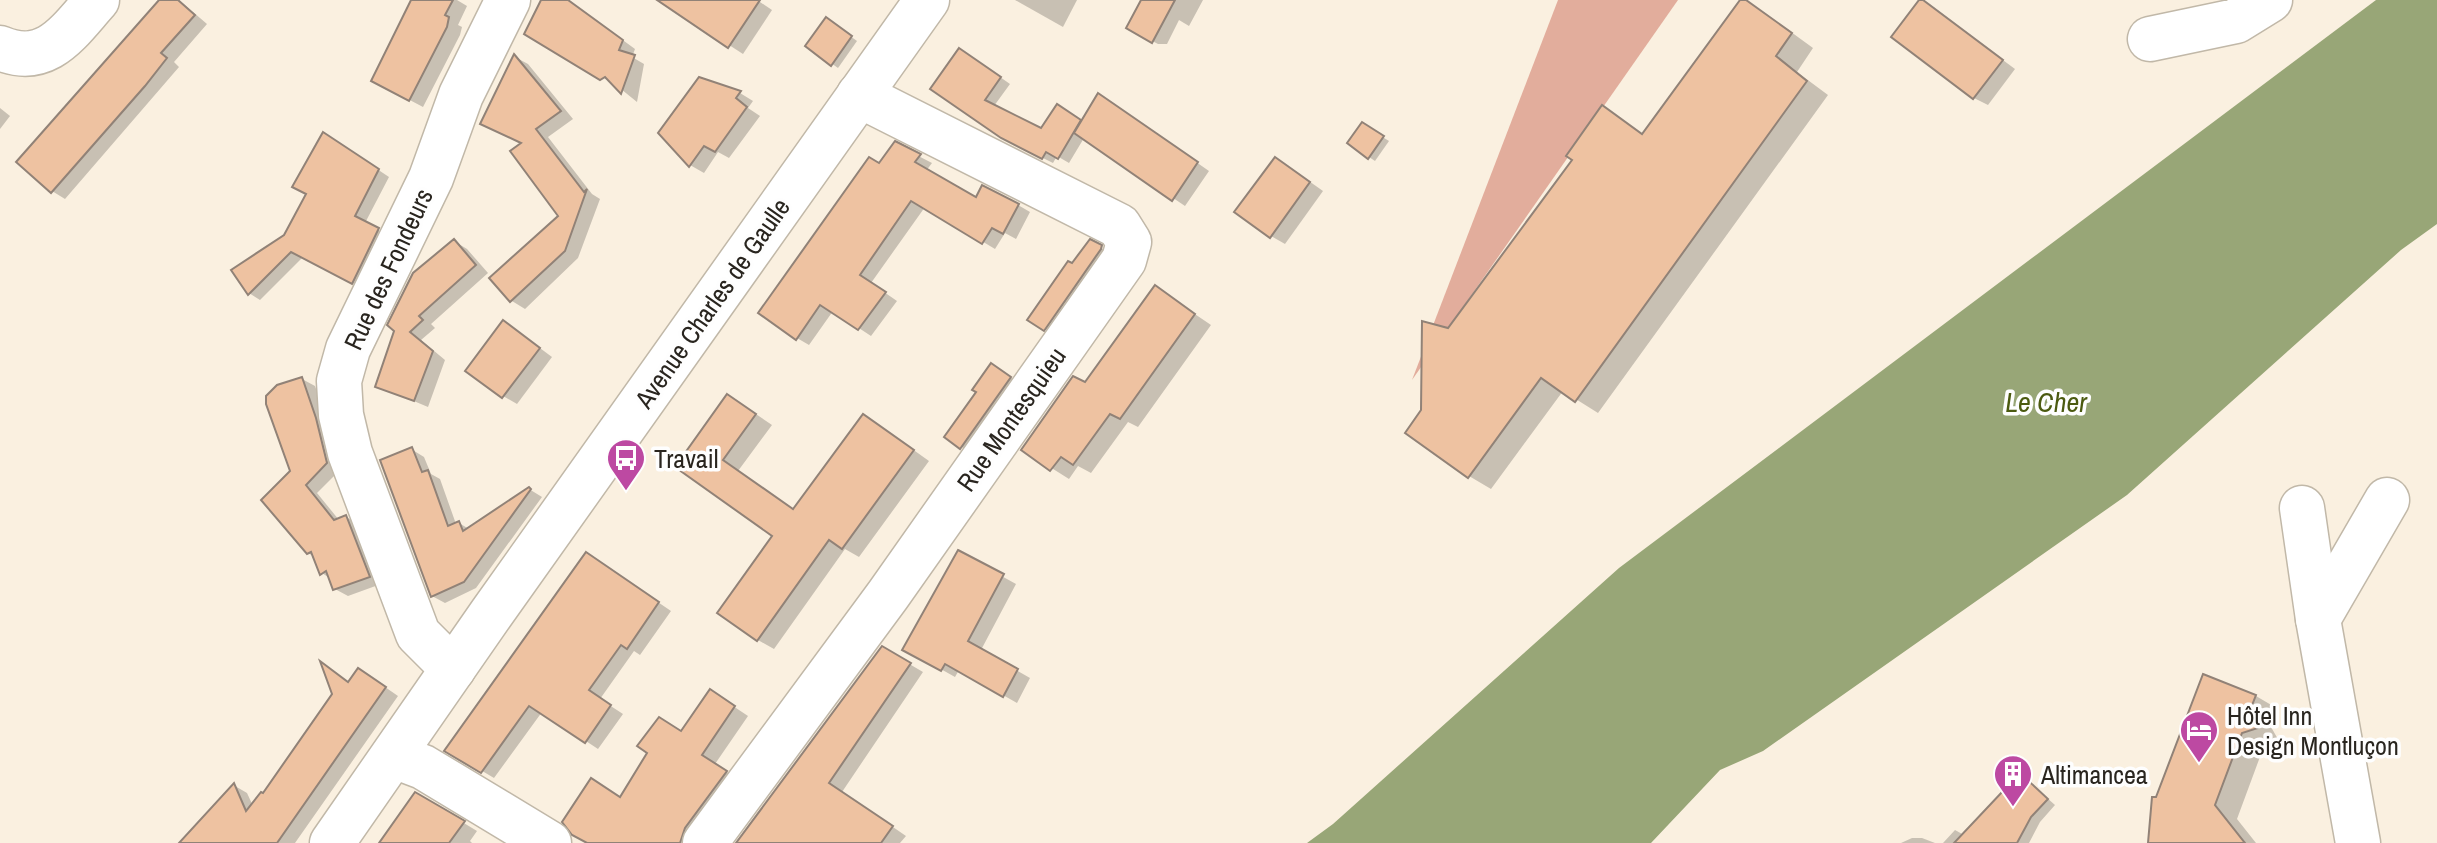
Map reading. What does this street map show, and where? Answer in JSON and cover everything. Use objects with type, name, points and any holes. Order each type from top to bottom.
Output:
[{"type":"street","points":[[0,48],[23,55],[51,49],[97,0]]},
{"type":"street","name":"Rue des Fondeurs","points":[[453,669],[418,634],[350,453],[341,415],[339,381],[348,349],[431,178],[461,95],[508,0]]},
{"type":"street","name":"Avenue Charles de Gaulle","points":[[332,843],[927,0]]},
{"type":"street","points":[[2150,39],[2236,21],[2270,0]]},
{"type":"street","name":"Rue Montesquieu","points":[[705,843],[888,595],[1124,260],[1129,242],[1119,226],[859,95]]},
{"type":"street","points":[[2318,619],[2387,500]]},
{"type":"street","points":[[2302,508],[2318,619],[2358,843]]},
{"type":"street","points":[[394,756],[423,767],[532,838]]},
{"type":"shaded area","points":[[1558,0],[1678,0],[1412,380]]},
{"type":"water","name":"Le Cher","points":[[2376,0],[2437,0],[2437,224],[2401,250],[2127,495],[1763,751],[1720,770],[1651,843],[1307,843],[1333,824],[1619,568]]},
{"type":"building","points":[[159,0],[178,0],[195,15],[161,53],[167,58],[145,86],[51,193],[16,162]]},
{"type":"building","points":[[411,0],[453,0],[445,15],[449,17],[447,27],[409,101],[371,81]]},
{"type":"building","points":[[541,0],[568,0],[623,40],[619,50],[635,55],[621,94],[605,77],[600,80],[524,34]]},
{"type":"building","points":[[657,0],[760,0],[728,48]]},
{"type":"building","points":[[1141,0],[1175,0],[1152,43],[1126,28]]},
{"type":"building","points":[[1740,0],[1746,0],[1792,33],[1776,56],[1807,81],[1575,402],[1541,378],[1468,478],[1405,433],[1421,410],[1422,321],[1448,328],[1572,160],[1566,156],[1602,105],[1642,134]]},
{"type":"building","points":[[1919,0],[2003,60],[1973,99],[1891,37]]},
{"type":"building","points":[[826,17],[852,36],[831,66],[805,46]]},
{"type":"building","points":[[959,48],[1001,77],[985,100],[1041,128],[1057,104],[1081,120],[1058,159],[1046,152],[1042,159],[1001,138],[930,89]]},
{"type":"building","points":[[514,54],[561,111],[536,129],[584,192],[587,189],[565,251],[510,302],[489,278],[558,216],[510,151],[521,143],[480,124]]},
{"type":"building","points":[[699,77],[741,91],[736,98],[747,107],[715,152],[704,146],[689,167],[658,133]]},
{"type":"building","points":[[1098,93],[1198,162],[1172,201],[1074,133]]},
{"type":"building","points":[[1362,122],[1384,136],[1368,159],[1347,143]]},
{"type":"building","points":[[323,132],[379,169],[355,216],[379,228],[352,284],[291,252],[248,295],[231,270],[284,235],[306,194],[292,187]]},
{"type":"building","points":[[895,141],[921,154],[915,162],[976,197],[982,185],[1019,204],[1003,234],[992,228],[982,244],[911,201],[860,275],[886,292],[858,330],[820,305],[796,340],[758,313],[869,157],[879,163]]},
{"type":"building","points":[[1275,157],[1310,182],[1270,238],[1234,212]]},
{"type":"building","points":[[454,239],[476,265],[419,316],[423,320],[410,332],[433,351],[414,401],[375,387],[394,331],[387,325],[413,273]]},
{"type":"building","points":[[1090,239],[1102,245],[1101,249],[1044,331],[1027,320],[1068,261],[1072,263]]},
{"type":"building","points":[[1155,285],[1195,314],[1120,419],[1110,414],[1073,465],[1061,457],[1050,471],[1021,450],[1073,376],[1085,382]]},
{"type":"building","points":[[503,320],[540,348],[502,398],[465,371]]},
{"type":"building","points":[[991,363],[1011,377],[960,449],[944,437],[976,392],[972,390]]},
{"type":"building","points":[[302,377],[327,463],[306,485],[334,520],[346,515],[370,577],[333,590],[326,571],[320,575],[311,552],[307,554],[261,500],[290,471],[266,404],[266,396],[277,385]]},
{"type":"building","points":[[727,394],[756,414],[723,460],[793,509],[863,414],[914,450],[842,549],[829,540],[757,641],[717,613],[772,536],[675,467]]},
{"type":"building","points":[[412,447],[422,472],[428,470],[448,526],[459,521],[463,531],[529,487],[531,489],[464,582],[431,597],[380,460]]},
{"type":"building","points":[[958,550],[1004,574],[968,641],[1018,669],[1003,697],[945,664],[941,671],[902,650]]},
{"type":"building","points":[[586,552],[659,602],[627,649],[621,645],[589,690],[611,705],[585,743],[529,706],[481,773],[444,751]]},
{"type":"building","points":[[882,646],[911,663],[829,783],[893,826],[881,843],[736,843]]},
{"type":"building","points":[[320,661],[348,682],[358,668],[386,687],[277,843],[179,843],[234,783],[246,811],[263,793],[332,694]]},
{"type":"building","name":"Hôtel Inn Design Montluçon","points":[[2203,674],[2256,695],[2249,713],[2258,728],[2242,733],[2215,805],[2245,843],[2148,843],[2152,797],[2156,797]]},
{"type":"building","points":[[710,689],[735,706],[702,755],[727,771],[685,828],[680,843],[587,843],[572,835],[562,822],[591,778],[620,797],[647,753],[637,746],[659,717],[681,731]]},
{"type":"building","name":"Altimancea","points":[[2020,773],[2048,799],[2031,817],[2017,843],[1954,843]]},
{"type":"building","points":[[415,792],[465,821],[449,843],[379,843]]},
{"type":"place","name":"Travail","points":[[626,492]]},
{"type":"place","name":"Hôtel Inn Design Montluçon","points":[[2199,764]]},
{"type":"place","name":"Altimancea","points":[[2013,808]]}]
